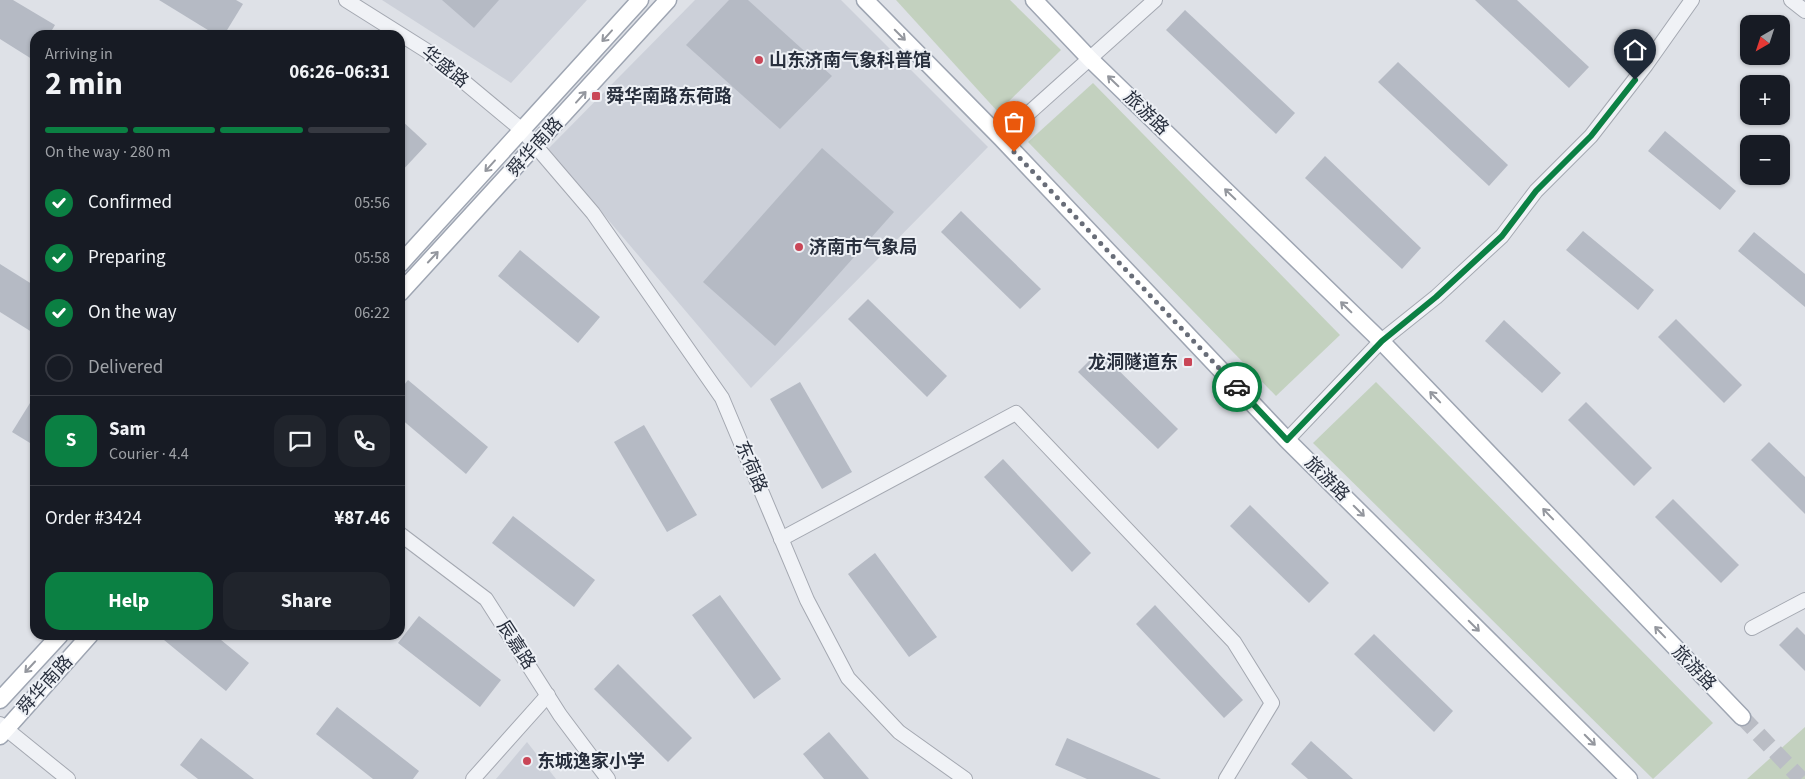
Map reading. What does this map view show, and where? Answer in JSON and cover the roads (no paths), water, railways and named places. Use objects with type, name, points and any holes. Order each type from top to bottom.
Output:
[{"type":"main road","name":"舜华南路","points":[[405,259],[640,0]]},
{"type":"main road","name":"舜华南路","points":[[405,288],[537,146],[668,0]]},
{"type":"main road","name":"旅游路","points":[[865,0],[1001,138],[1287,440],[1629,779]]},
{"type":"main road","name":"旅游路","points":[[1034,0],[1090,59],[1382,341],[1742,717]]},
{"type":"main road","name":"舜华南路","points":[[0,700],[55,640]]},
{"type":"main road","name":"舜华南路","points":[[2,730],[85,640]]},
{"type":"street","name":"华盛路","points":[[346,0],[394,30]]},
{"type":"street","points":[[1001,138],[1155,0]]},
{"type":"street","points":[[1287,440],[1382,341],[1436,297],[1502,236],[1536,191],[1591,136],[1646,65],[1692,0]]},
{"type":"street","points":[[1791,0],[1805,11]]},
{"type":"street","name":"华盛路","points":[[405,37],[427,51],[522,130],[537,146]]},
{"type":"street","name":"东荷路","points":[[537,146],[593,213],[722,398],[807,600],[848,678],[899,732],[965,779]]},
{"type":"street","points":[[781,539],[1016,413],[1234,642],[1272,702],[1226,779]]},
{"type":"street","name":"辰嘉路","points":[[405,538],[486,599],[548,695],[608,779]]},
{"type":"street","points":[[1752,628],[1805,600]]},
{"type":"street","points":[[472,779],[548,695]]},
{"type":"street","points":[[2,730],[68,779]]},
{"type":"tunnel","points":[[1742,717],[1801,779]]},
{"type":"place","name":"山东济南气象科普馆","points":[[759,60]]},
{"type":"place","name":"舜华南路东荷路","points":[[596,96]]},
{"type":"place","name":"济南市气象局","points":[[799,247]]},
{"type":"place","name":"龙洞隧道东","points":[[1188,362]]},
{"type":"place","name":"东城逸家小学","points":[[527,761]]}]
